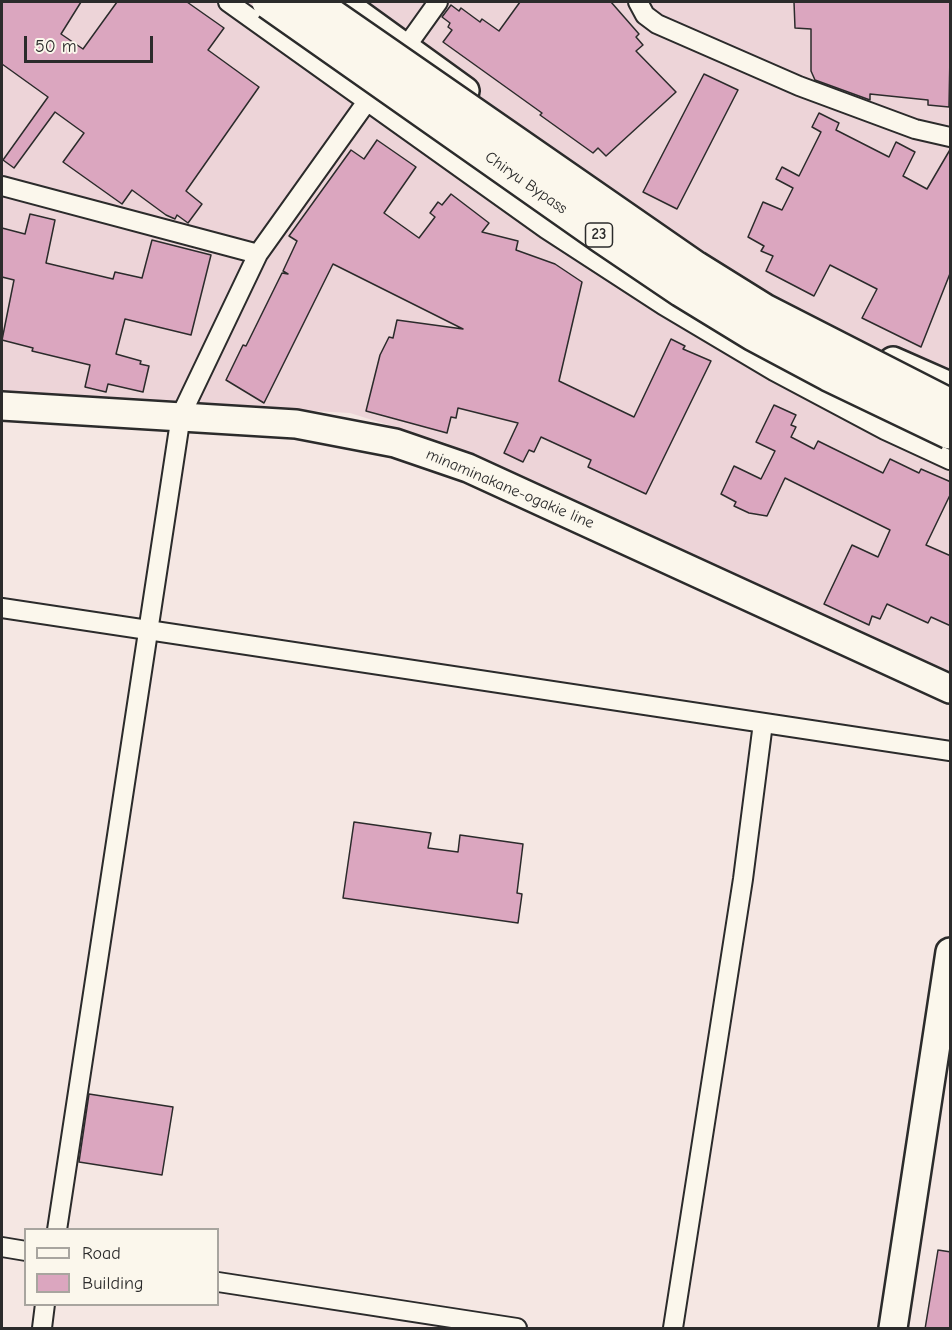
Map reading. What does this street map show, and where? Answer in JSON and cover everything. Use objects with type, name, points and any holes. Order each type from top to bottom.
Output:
[{"type":"highway","name":"Chiryu Bypass","points":[[270,2],[682,290],[754,334],[829,374],[951,432]]},
{"type":"highway","name":"Chiryu Bypass","points":[[311,2],[695,268],[764,311],[951,406]]},
{"type":"street","points":[[228,2],[546,229],[663,305],[774,370],[885,430],[951,460]]},
{"type":"street","points":[[342,2],[565,162],[735,275],[874,352],[951,386]]},
{"type":"street","points":[[57,1228],[146,630],[181,415],[258,254],[438,2]]},
{"type":"street","points":[[638,2],[645,15],[657,24],[788,81],[915,129],[951,137]]},
{"type":"street","points":[[2,186],[258,254]]},
{"type":"street","name":"minaminakane-ogakie line","points":[[2,406],[181,415],[306,425],[355,434],[429,453],[489,477],[951,689]]},
{"type":"street","points":[[2,609],[951,752]]},
{"type":"street","points":[[673,1329],[740,902],[763,723]]},
{"type":"street","points":[[893,1329],[951,952]]},
{"type":"street","points":[[2,1247],[24,1251]]},
{"type":"street","points":[[219,1282],[517,1329]]},
{"type":"street","points":[[42,1329],[45,1306]]},
{"type":"shaded area","points":[[2,2],[950,2],[950,674],[530,479],[446,443],[350,413],[2,394]]},
{"type":"building","points":[[2,2],[81,2],[61,34],[83,49],[117,2],[187,2],[224,28],[208,50],[259,87],[186,191],[202,204],[188,223],[177,215],[175,219],[166,215],[132,190],[122,204],[63,162],[84,133],[55,112],[14,168],[3,160],[48,97],[2,64]]},
{"type":"building","points":[[520,2],[611,2],[639,34],[636,37],[643,45],[636,51],[676,92],[606,156],[598,148],[593,153],[540,115],[542,113],[443,42],[452,30],[448,27],[450,23],[442,17],[451,5],[459,11],[461,8],[480,22],[482,19],[499,31]]},
{"type":"building","points":[[794,2],[951,2],[949,107],[928,105],[928,100],[870,94],[870,100],[815,80],[811,71],[811,29],[795,28]]},
{"type":"building","points":[[704,74],[738,90],[677,209],[643,192]]},
{"type":"building","points":[[819,113],[839,123],[836,130],[889,157],[896,142],[915,152],[903,176],[927,189],[951,148],[951,271],[921,347],[862,318],[877,289],[830,265],[814,296],[766,271],[773,256],[761,251],[764,246],[748,237],[763,202],[782,210],[793,188],[776,179],[782,167],[799,176],[821,132],[812,127]]},
{"type":"building","points":[[377,140],[416,167],[384,213],[419,238],[435,217],[430,213],[438,202],[442,205],[451,194],[489,223],[482,232],[518,241],[516,250],[555,264],[582,282],[559,381],[634,417],[671,339],[685,346],[683,349],[711,361],[646,494],[588,467],[591,460],[541,437],[534,452],[529,450],[523,462],[504,453],[518,423],[458,408],[456,418],[451,417],[447,433],[366,411],[380,355],[389,337],[393,338],[397,320],[463,329],[333,264],[264,403],[226,380],[243,345],[246,346],[282,273],[288,274],[283,271],[297,241],[289,236],[351,150],[364,159]]},
{"type":"building","points":[[30,214],[55,220],[46,263],[113,279],[115,272],[142,278],[152,240],[211,255],[191,335],[125,319],[116,354],[141,361],[140,364],[149,366],[143,392],[108,384],[106,392],[85,387],[90,365],[32,351],[33,348],[2,340],[14,280],[2,277],[2,228],[25,234]]},
{"type":"building","points":[[774,405],[796,415],[791,425],[796,427],[791,437],[814,449],[818,441],[883,473],[890,459],[919,473],[921,469],[951,482],[951,493],[926,545],[951,556],[951,626],[931,617],[928,623],[887,604],[880,619],[872,616],[869,625],[824,604],[852,545],[878,557],[890,530],[785,478],[767,516],[749,513],[734,506],[736,502],[721,494],[734,466],[761,479],[775,451],[756,442]]},
{"type":"building","points":[[354,822],[431,833],[428,848],[458,852],[460,835],[523,844],[517,893],[522,894],[518,923],[343,898]]},
{"type":"building","points":[[89,1094],[173,1107],[162,1175],[79,1162]]},
{"type":"building","points":[[938,1250],[951,1252],[951,1329],[925,1329]]}]
